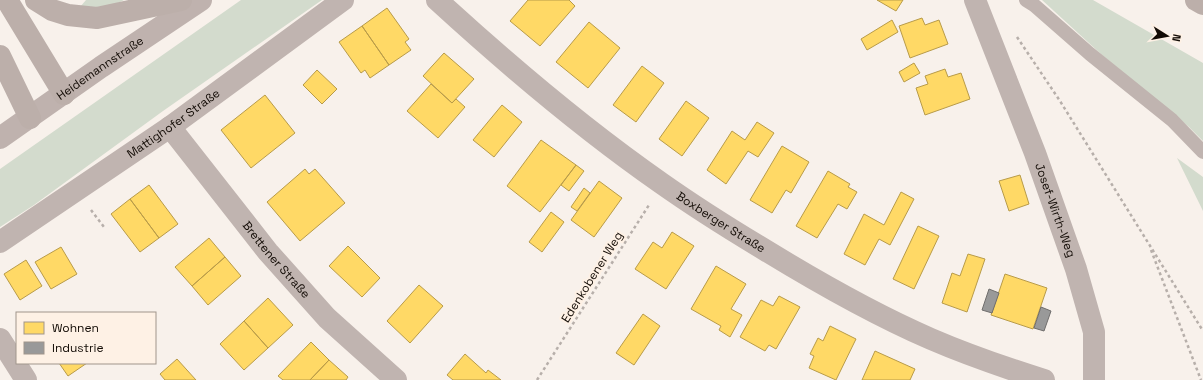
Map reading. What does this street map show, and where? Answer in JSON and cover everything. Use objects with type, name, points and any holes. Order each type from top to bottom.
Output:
[{"type":"highway","points":[[7,0],[64,94]]},
{"type":"highway","points":[[36,0],[52,10],[68,15],[97,18],[181,0]]},
{"type":"highway","points":[[1196,0],[1203,4]]},
{"type":"highway","points":[[0,56],[30,118]]},
{"type":"main road","name":"Heidemannstraße","points":[[0,138],[101,67],[201,0]]},
{"type":"street","name":"Mattighofer Straße","points":[[0,242],[170,127],[343,0]]},
{"type":"street","name":"Boxberger Straße","points":[[437,0],[542,93],[610,146],[662,184],[745,238],[810,278],[869,310],[955,349],[1044,380]]},
{"type":"street","name":"Josef-Wirth-Weg","points":[[975,0],[1035,153],[1076,269],[1094,332],[1094,380]]},
{"type":"street","name":"Brettener Straße","points":[[170,127],[268,252],[327,318],[396,380]]},
{"type":"street","points":[[0,339],[26,380]]},
{"type":"lane","points":[[1026,0],[1034,5],[1090,54],[1172,120],[1203,152]]},
{"type":"path","points":[[993,46],[1016,36],[1060,100],[1203,331]]},
{"type":"path","name":"Edenkobener Weg","points":[[537,380],[662,184]]},
{"type":"path","points":[[1148,243],[1201,380]]},
{"type":"shaded area","points":[[86,0],[124,0],[103,6],[80,7]]},
{"type":"shaded area","points":[[241,0],[322,0],[163,111],[34,205],[0,227],[0,169]]},
{"type":"shaded area","points":[[1042,0],[1093,0],[1203,63],[1203,141],[1189,127],[1102,55]]},
{"type":"shaded area","points":[[1177,158],[1203,177],[1203,211]]},
{"type":"building: Wohnen","points":[[528,0],[569,0],[575,6],[540,46],[510,21]]},
{"type":"building: Wohnen","points":[[877,0],[903,0],[896,11]]},
{"type":"building: Wohnen","points":[[387,8],[409,39],[405,42],[411,50],[389,65],[362,26]]},
{"type":"building: Wohnen","points":[[922,18],[925,25],[939,20],[948,44],[910,58],[899,26]]},
{"type":"building: Wohnen","points":[[892,20],[898,32],[867,50],[861,39]]},
{"type":"building: Wohnen","points":[[589,22],[620,48],[588,88],[556,62]]},
{"type":"building: Wohnen","points":[[362,26],[389,65],[370,78],[365,70],[361,73],[339,42]]},
{"type":"building: Wohnen","points":[[444,53],[474,79],[452,103],[423,76]]},
{"type":"building: Wohnen","points":[[914,63],[920,73],[904,82],[899,72]]},
{"type":"building: Wohnen","points":[[642,66],[664,83],[636,122],[613,105]]},
{"type":"building: Wohnen","points":[[945,69],[948,77],[961,73],[970,99],[925,115],[916,88],[928,84],[925,76]]},
{"type":"building: Wohnen","points":[[317,70],[337,89],[322,104],[303,85]]},
{"type":"building: Wohnen","points":[[431,84],[452,103],[456,99],[465,107],[438,138],[407,111]]},
{"type":"building: Wohnen","points":[[265,95],[295,133],[251,168],[221,130]]},
{"type":"building: Wohnen","points":[[686,101],[709,118],[682,156],[659,139]]},
{"type":"building: Wohnen","points":[[502,105],[522,122],[494,157],[473,140]]},
{"type":"building: Wohnen","points":[[757,122],[774,133],[758,157],[748,151],[726,184],[707,170],[732,131],[745,140]]},
{"type":"building: Wohnen","points":[[541,140],[576,165],[540,212],[507,186]]},
{"type":"building: Wohnen","points":[[782,146],[809,162],[791,193],[786,190],[772,213],[750,200]]},
{"type":"building: Wohnen","points":[[576,165],[584,171],[569,191],[561,185]]},
{"type":"building: Wohnen","points":[[305,169],[309,174],[315,169],[345,203],[300,241],[267,202]]},
{"type":"building: Wohnen","points":[[828,171],[850,184],[848,187],[857,192],[847,209],[838,204],[817,238],[796,226]]},
{"type":"building: Wohnen","points":[[1020,175],[1029,204],[1009,211],[999,181]]},
{"type":"building: Wohnen","points":[[599,181],[622,198],[594,237],[571,220]]},
{"type":"building: Wohnen","points":[[149,185],[178,224],[159,238],[130,199]]},
{"type":"building: Wohnen","points":[[584,188],[590,193],[577,211],[571,207]]},
{"type":"building: Wohnen","points":[[901,192],[914,199],[890,245],[879,239],[865,265],[844,254],[864,214],[884,225]]},
{"type":"building: Wohnen","points":[[130,199],[159,238],[140,252],[111,214]]},
{"type":"building: Wohnen","points":[[551,212],[564,222],[542,252],[529,242]]},
{"type":"building: Wohnen","points":[[918,226],[939,236],[914,289],[893,279]]},
{"type":"building: Wohnen","points":[[672,232],[694,246],[666,289],[635,269],[653,242],[662,248]]},
{"type":"building: Wohnen","points":[[209,238],[225,257],[192,286],[175,267]]},
{"type":"building: Wohnen","points":[[348,246],[380,278],[362,297],[329,266]]},
{"type":"building: Wohnen","points":[[61,247],[77,274],[51,289],[35,262]]},
{"type":"building: Wohnen","points":[[968,254],[985,259],[967,312],[942,303],[952,273],[960,276]]},
{"type":"building: Wohnen","points":[[225,257],[241,276],[208,305],[192,286]]},
{"type":"building: Wohnen","points":[[26,260],[42,286],[20,300],[4,274]]},
{"type":"building: Wohnen","points":[[716,266],[746,284],[731,309],[742,315],[730,337],[719,330],[721,326],[691,309]]},
{"type":"building: Wohnen","points":[[1005,274],[1047,288],[1033,329],[991,315]]},
{"type":"building: Wohnen","points":[[419,285],[443,306],[410,343],[387,321]]},
{"type":"building: Wohnen","points":[[779,296],[800,307],[776,349],[769,345],[765,351],[740,337],[761,300],[773,306]]},
{"type":"building: Wohnen","points":[[268,298],[293,325],[268,348],[244,321]]},
{"type":"building: Wohnen","points":[[643,314],[660,326],[634,365],[616,353]]},
{"type":"building: Wohnen","points":[[244,321],[268,348],[244,370],[220,344]]},
{"type":"building: Wohnen","points":[[830,326],[856,339],[836,380],[809,368],[814,356],[810,354],[818,338],[823,341]]},
{"type":"building: Wohnen","points":[[311,342],[329,360],[310,380],[283,380],[278,376]]},
{"type":"building: Wohnen","points":[[875,351],[915,369],[910,380],[862,380]]},
{"type":"building: Wohnen","points":[[465,354],[486,373],[488,370],[501,380],[453,380],[447,375]]},
{"type":"building: Wohnen","points":[[177,359],[196,380],[165,380],[160,374]]},
{"type":"building: Wohnen","points":[[329,360],[348,377],[346,380],[310,380]]},
{"type":"building: Wohnen","points":[[60,364],[86,364],[68,376]]},
{"type":"building: Industrie","points":[[989,289],[999,293],[992,313],[982,310]]},
{"type":"building: Industrie","points":[[1041,307],[1051,311],[1044,331],[1034,328]]}]
